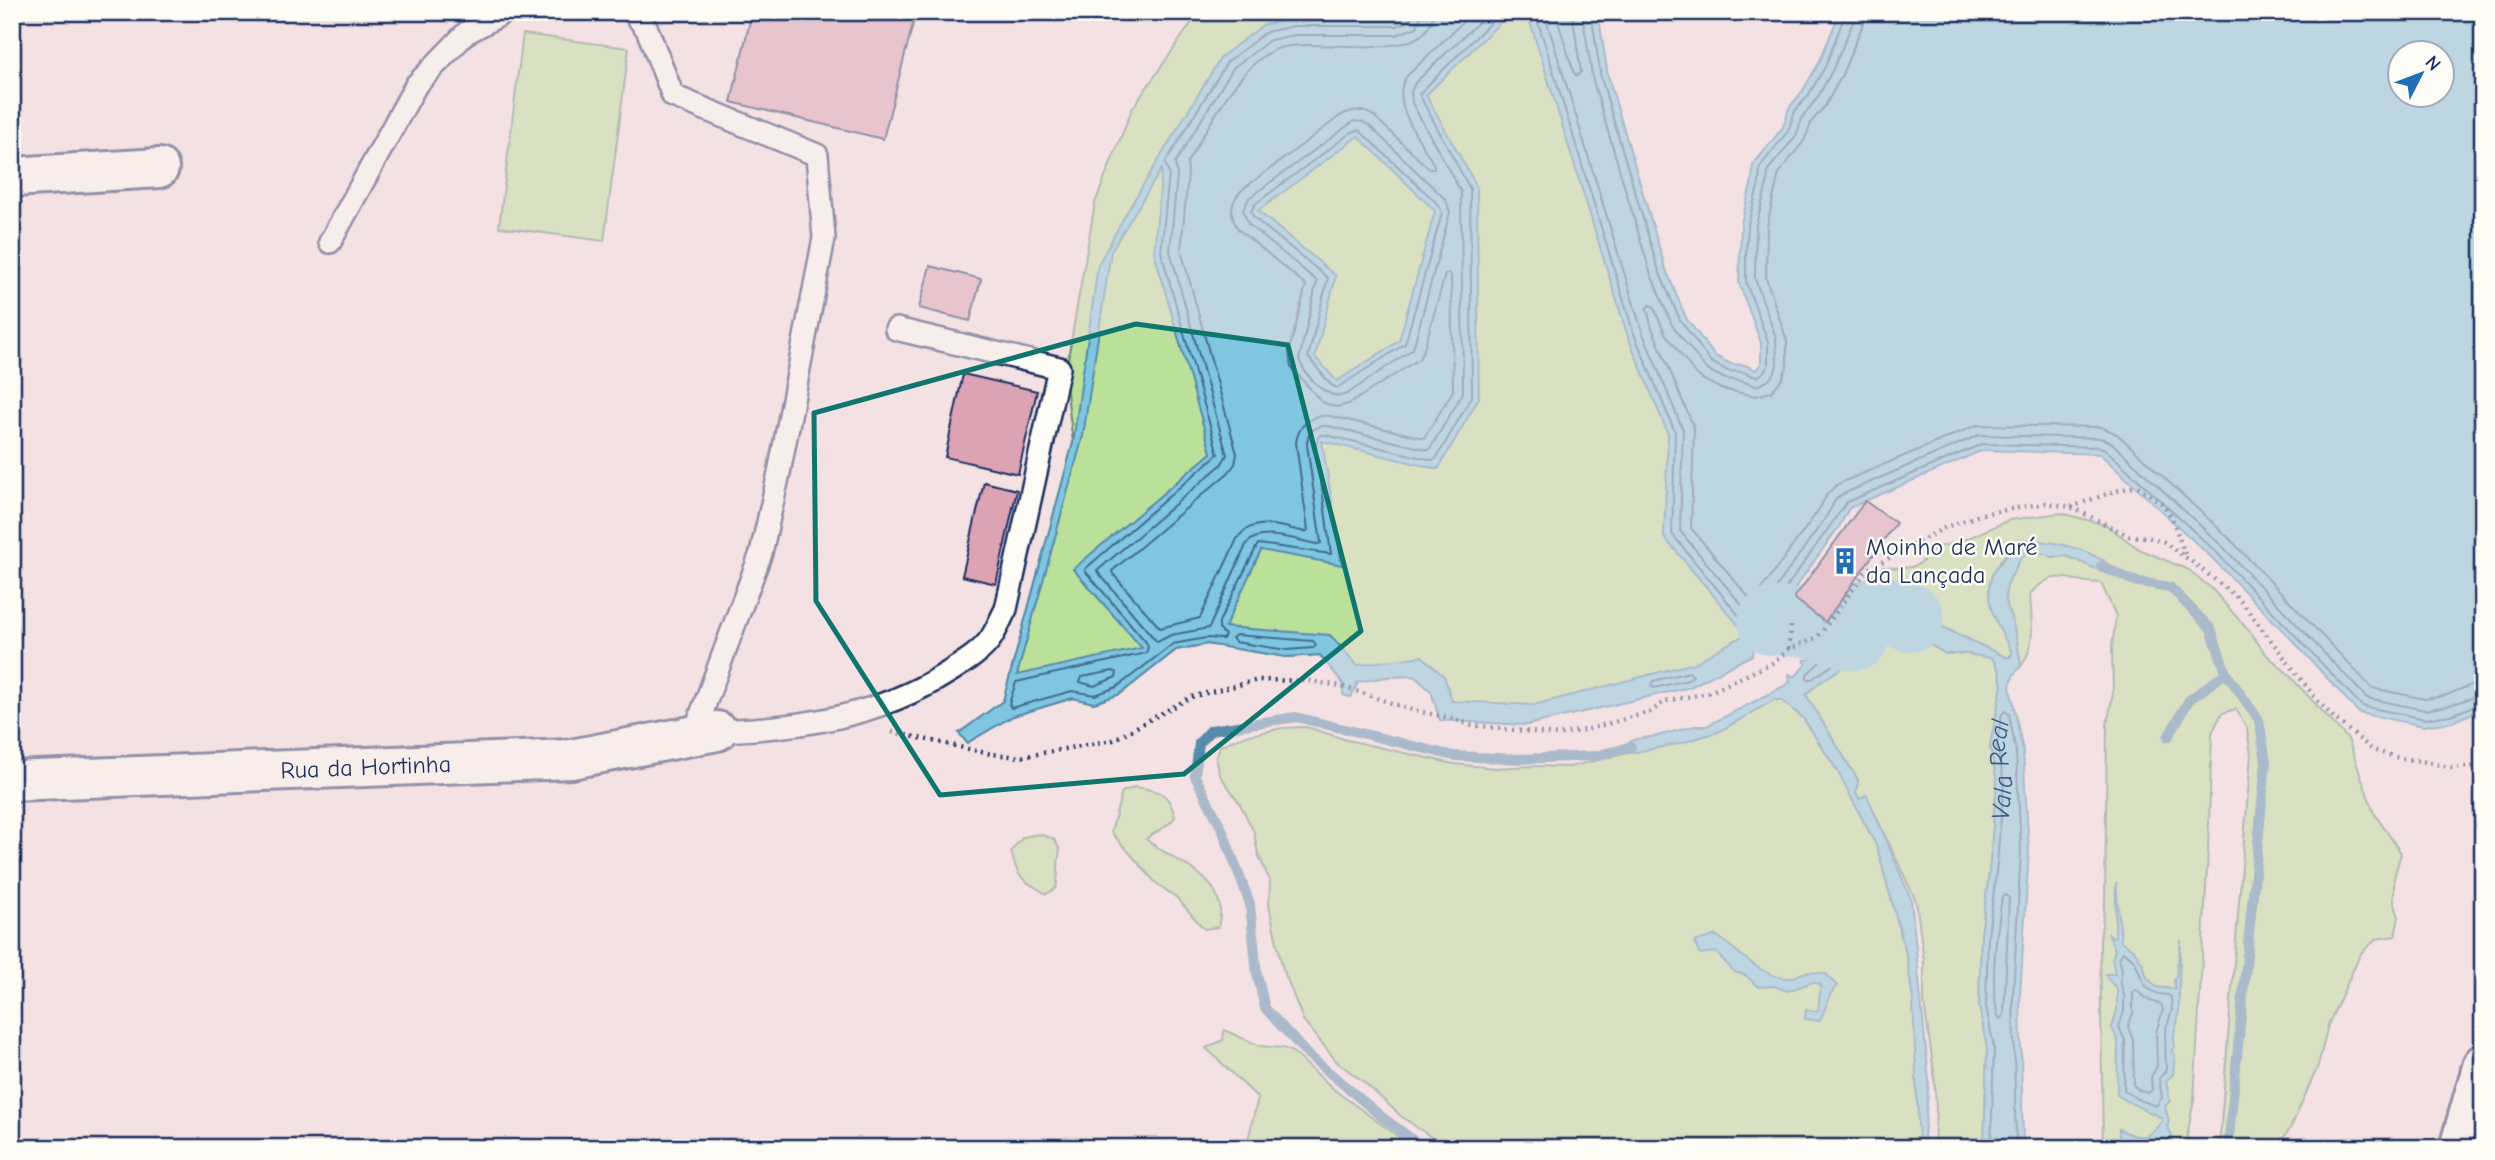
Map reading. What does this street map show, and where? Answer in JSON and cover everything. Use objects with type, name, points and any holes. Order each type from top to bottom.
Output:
[{"type":"street","points":[[12,177],[159,169]]},
{"type":"street","name":"Rua da Hortinha","points":[[12,781],[569,759],[705,733]]},
{"type":"street","points":[[2459,1148],[2483,1064]]},
{"type":"lane","points":[[330,242],[416,85],[466,33],[505,12]]},
{"type":"lane","points":[[633,12],[647,29],[673,96],[817,155],[824,238],[779,473],[761,553],[705,733],[779,729],[863,712],[924,688],[962,664],[990,640],[1006,609],[1059,368],[895,329]]},
{"type":"path","points":[[2071,507],[2137,486],[2163,504],[2172,518],[2186,558]]},
{"type":"path","points":[[863,712],[877,725],[898,734],[991,754],[1021,757],[1113,740],[1191,697],[1215,690],[1258,680],[1309,681],[1341,686],[1391,704],[1471,726],[1558,735],[1650,712],[1665,701],[1708,693],[1772,663],[1789,649],[1818,637],[1867,570],[1946,527],[1982,514],[2046,503],[2071,507],[2129,536],[2164,542],[2186,558],[2239,599],[2317,700],[2335,719],[2373,750],[2452,768],[2483,766]]},
{"type":"path","points":[[1789,649],[1791,626]]},
{"type":"highlighted area","points":[[1136,324],[1288,345],[1361,631],[1184,774],[940,795],[816,601],[814,413]]},
{"type":"green space","points":[[1199,12],[1532,12],[1752,655],[1690,687],[1527,725],[1440,720],[1431,691],[1414,676],[1358,682],[1351,697],[1343,695],[1343,683],[1320,655],[1286,657],[1207,644],[1176,650],[1120,694],[1094,703],[1073,698],[1013,716],[967,743],[959,733],[1003,701],[1073,443],[1065,376],[1095,203],[1132,109]]},
{"type":"green space","points":[[523,34],[629,48],[604,241],[499,227]]},
{"type":"green space","points":[[2061,513],[2106,525],[2139,549],[2189,570],[2212,589],[2266,654],[2348,739],[2374,813],[2401,853],[2394,878],[2394,902],[2399,917],[2395,936],[2376,939],[2361,953],[2328,1025],[2318,1066],[2291,1127],[2277,1148],[2219,1148],[2251,755],[2247,729],[2236,709],[2222,713],[2212,733],[2194,1099],[2185,1148],[2103,1148],[2100,940],[2105,901],[2107,725],[2113,693],[2112,648],[2116,616],[2101,583],[2063,578],[2048,580],[2030,594],[2031,641],[2021,666],[2005,594],[2009,580],[2024,555],[2048,553],[2051,557],[2067,556],[2104,572],[2104,560],[2014,546],[2000,561],[2005,638],[2012,653],[2008,658],[1930,621],[1903,605],[1889,604],[1872,597],[1864,582],[1883,567],[1905,568],[1917,565],[1932,549],[1964,540],[2009,520]]},
{"type":"green space","points":[[1882,618],[1915,629],[1927,643],[1946,654],[1992,658],[1999,670],[2002,685],[1990,746],[1997,781],[1981,935],[1979,1006],[1987,1048],[1984,1148],[1934,1148],[1934,1072],[1924,1002],[1924,961],[1916,901],[1866,795],[1860,799],[1856,793],[1858,780],[1806,695],[1847,664],[1863,639],[1862,629],[1866,624]]},
{"type":"green space","points":[[1774,700],[1781,700],[1803,718],[1837,770],[1877,847],[1907,957],[1913,1000],[1919,1148],[1447,1148],[1402,1117],[1337,1062],[1303,1020],[1282,966],[1269,906],[1270,881],[1258,854],[1254,832],[1240,804],[1220,775],[1216,758],[1220,746],[1241,737],[1282,728],[1307,727],[1347,740],[1454,764],[1495,768],[1569,767],[1718,732]]},
{"type":"green space","points":[[1135,787],[1157,791],[1170,802],[1175,817],[1146,839],[1210,884],[1217,896],[1220,910],[1218,927],[1204,929],[1177,898],[1156,883],[1111,832],[1122,792]]},
{"type":"green space","points":[[1039,834],[1054,839],[1060,850],[1056,888],[1046,894],[1026,882],[1019,874],[1011,851],[1023,837]]},
{"type":"green space","points":[[1224,1030],[1260,1046],[1283,1048],[1293,1052],[1337,1092],[1414,1148],[1246,1148],[1258,1098],[1206,1048],[1223,1040]]},
{"type":"water","points":[[1415,12],[1511,12],[1426,95],[1477,187],[1479,398],[1438,469],[1322,441],[1342,565],[1261,550],[1225,627],[1330,635],[1357,665],[1422,656],[1444,676],[1452,701],[1534,705],[1694,663],[1746,634],[1664,537],[1668,434],[1628,337],[1527,12],[1598,12],[1608,76],[1665,267],[1686,318],[1715,356],[1731,364],[1745,365],[1756,370],[1761,364],[1761,343],[1739,283],[1741,223],[1752,181],[1753,165],[1783,127],[1789,108],[1819,63],[1840,12],[2483,12],[2483,707],[2452,722],[2424,726],[2359,713],[2211,557],[2100,454],[1983,450],[1849,508],[1840,525],[1760,633],[1752,655],[1690,687],[1527,725],[1440,720],[1431,691],[1414,676],[1358,682],[1351,697],[1343,695],[1343,683],[1320,655],[1286,657],[1207,644],[1176,650],[1120,694],[1094,703],[1073,698],[1013,716],[967,743],[959,733],[1003,701],[1073,443],[1098,265],[1128,210],[1221,57],[1263,25],[1293,19],[1395,19]],"holes":[[[1358,136],[1435,211],[1399,341],[1337,381],[1315,357],[1336,276],[1258,211]],[[1162,168],[1154,252],[1211,453],[1073,569],[1142,648],[1017,675],[1083,436],[1111,251]]]},
{"type":"water","points":[[2021,539],[2070,547],[2093,555],[2113,568],[2109,575],[2067,556],[2051,557],[2048,554],[2030,553],[2019,561],[2009,580],[2006,593],[2021,666],[2013,676],[2010,687],[2023,751],[2029,851],[2020,996],[2023,1148],[1984,1148],[1987,1048],[1979,1006],[1981,935],[1997,781],[1990,746],[2002,685],[1999,670],[1992,658],[1946,654],[1927,643],[1915,629],[1881,618],[1862,628],[1863,639],[1847,664],[1806,695],[1858,780],[1856,793],[1859,799],[1867,795],[1911,899],[1929,1080],[1923,1148],[1919,1148],[1913,1000],[1907,957],[1877,847],[1837,770],[1803,718],[1781,700],[1774,700],[1718,732],[1678,744],[1631,753],[1623,753],[1616,748],[1636,739],[1694,726],[1707,726],[1786,685],[1790,682],[1789,674],[1795,677],[1806,664],[1804,660],[1814,659],[1818,646],[1830,633],[1843,627],[1850,616],[1862,609],[1872,597],[1889,604],[1903,605],[1930,621],[2007,658],[2011,657],[2012,653],[1993,613],[1989,593],[1994,571],[2016,541]]},
{"type":"water","points":[[2116,882],[2121,941],[2134,950],[2143,964],[2147,978],[2157,987],[2175,989],[2181,940],[2179,1014],[2174,1036],[2175,1047],[2172,1050],[2175,1055],[2173,1074],[2166,1081],[2170,1101],[2165,1106],[2169,1122],[2167,1126],[2172,1135],[2169,1148],[2119,1148],[2119,1129],[2132,1135],[2148,1135],[2162,1118],[2117,1095],[2118,1041],[2112,1028],[2117,1010],[2117,989],[2106,974],[2115,974],[2112,958],[2115,950],[2108,933],[2112,937],[2115,936]]},
{"type":"water","points":[[1716,935],[1750,962],[1778,977],[1790,978],[1809,972],[1826,974],[1837,986],[1831,993],[1820,1021],[1805,1019],[1806,1010],[1818,1011],[1821,985],[1813,982],[1787,991],[1774,986],[1759,987],[1745,975],[1734,972],[1716,952],[1700,954],[1694,942]]},
{"type":"building","points":[[752,12],[916,12],[883,139],[731,102]]},
{"type":"building","points":[[930,266],[981,279],[970,321],[919,308]]},
{"type":"building","points":[[963,374],[1037,391],[1018,474],[945,457]]},
{"type":"building","points":[[984,482],[1017,490],[996,584],[962,576]]},
{"type":"building","name":"Moinho de Maré da Lançada","points":[[1865,501],[1896,523],[1825,622],[1794,598]]},
{"type":"waterway","points":[[2101,566],[2134,581],[2170,587],[2211,629],[2226,673],[2259,720],[2266,762],[2228,1148]]},
{"type":"waterway","name":"Vala Real","points":[[1772,621],[1802,622],[1856,636],[1865,618],[1877,610],[1910,618]]},
{"type":"waterway","points":[[2168,737],[2189,700],[2226,673]]},
{"type":"waterway","points":[[1424,1148],[1382,1117],[1306,1053],[1265,1008],[1257,974],[1250,904],[1222,829],[1195,776],[1199,743],[1211,730],[1296,717],[1454,756],[1520,759],[1594,756],[1631,747]]},
{"type":"place","name":"Moinho de Maré da Lançada","points":[[1845,561]]}]
